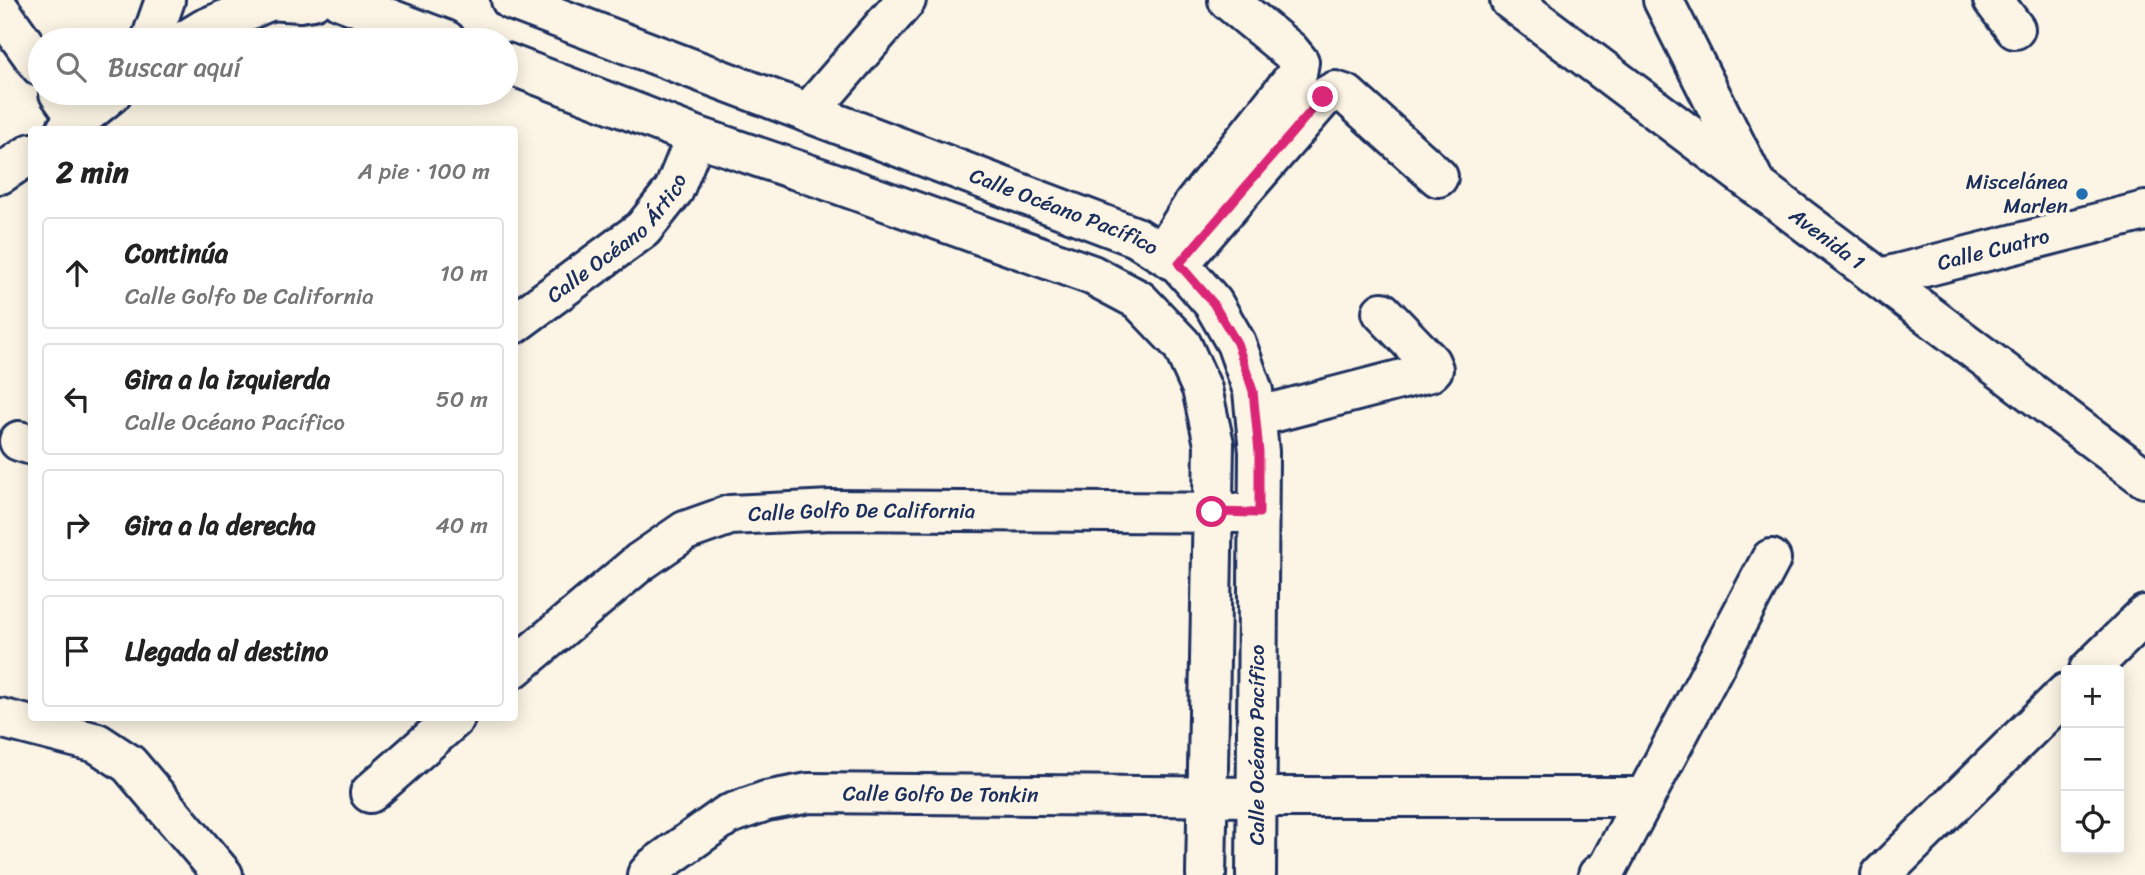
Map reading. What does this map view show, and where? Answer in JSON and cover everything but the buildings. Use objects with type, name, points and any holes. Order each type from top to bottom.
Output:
[{"type":"street","points":[[155,28],[165,0]]},
{"type":"street","points":[[206,28],[268,0],[313,0]]},
{"type":"street","points":[[340,0],[414,28]]},
{"type":"street","name":"Calle Océano Pacífico","points":[[511,0],[1136,237],[1170,259],[1213,303],[1237,343],[1253,391],[1259,452],[1256,875]]},
{"type":"street","points":[[808,113],[906,0]]},
{"type":"street","points":[[1170,259],[1193,205],[1297,74],[1299,62],[1290,51],[1228,0]]},
{"type":"street","name":"Avenida 1","points":[[1510,0],[2145,478]]},
{"type":"street","points":[[1663,0],[1756,185]]},
{"type":"street","points":[[0,10],[28,49]]},
{"type":"street","points":[[518,68],[696,136],[1092,275],[1139,300],[1182,345],[1202,389],[1214,444],[1206,875]]},
{"type":"street","points":[[1170,259],[1323,97],[1335,91],[1347,95],[1438,177]]},
{"type":"street","points":[[68,114],[87,105]]},
{"type":"street","points":[[832,182],[851,129]]},
{"type":"street","name":"Calle Océano Ártico","points":[[518,321],[643,229],[674,190],[696,136]]},
{"type":"street","points":[[0,174],[28,156]]},
{"type":"street","name":"Calle Cuatro","points":[[1881,278],[2145,211]]},
{"type":"street","points":[[1256,417],[1430,372],[1433,369],[1430,362],[1382,312]]},
{"type":"street","points":[[2108,450],[2145,441]]},
{"type":"street","name":"Calle Golfo De California","points":[[518,665],[640,562],[685,531],[730,515],[832,510],[1259,513]]},
{"type":"street","points":[[1598,875],[1608,867],[1771,559]]},
{"type":"street","points":[[2094,665],[2145,615]]},
{"type":"street","points":[[1881,875],[2061,698]]},
{"type":"street","points":[[0,718],[97,743],[129,764],[223,875]]},
{"type":"street","points":[[370,793],[450,721]]},
{"type":"street","name":"Calle Golfo De Tonkin","points":[[647,875],[654,867],[727,816],[766,800],[809,793],[1645,797]]},
{"type":"place","name":"Miscelánea Marlen","points":[[2082,194]]},
{"type":"route","points":[[1212,512],[1259,513],[1259,452],[1253,391],[1237,343],[1213,303],[1179,264],[1323,97]]}]
